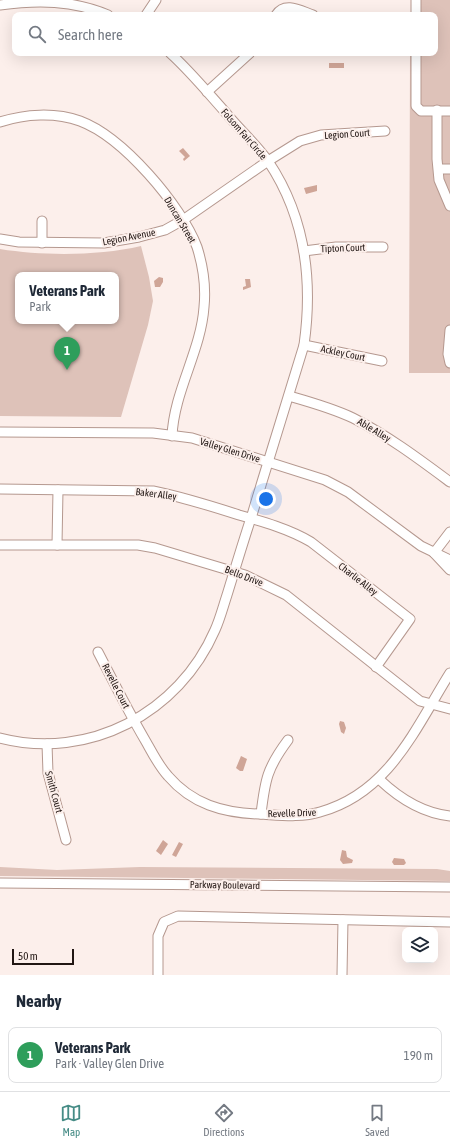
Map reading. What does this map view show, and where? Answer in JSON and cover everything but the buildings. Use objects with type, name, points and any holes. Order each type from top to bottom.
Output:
[{"type":"street","points":[[148,12],[156,0]]},
{"type":"street","points":[[416,0],[416,12]]},
{"type":"street","points":[[0,5],[29,1],[51,1],[72,4],[98,12]]},
{"type":"street","points":[[279,12],[282,8],[290,7],[304,12]]},
{"type":"street","name":"Folsom Fair Circle","points":[[0,738],[47,744],[81,740],[106,733],[134,721],[178,687],[198,661],[216,630],[304,345],[309,293],[304,251],[288,200],[268,161],[173,56]]},
{"type":"street","points":[[207,92],[247,56]]},
{"type":"street","points":[[416,56],[416,106],[421,111],[450,110]]},
{"type":"street","points":[[438,110],[439,169],[441,185],[450,206]]},
{"type":"street","name":"Duncan Street","points":[[0,122],[15,117],[38,115],[59,116],[79,121],[97,129],[116,142],[134,159],[167,196],[193,238],[201,260],[204,307],[201,328],[173,420],[172,436]]},
{"type":"street","name":"Legion Court","points":[[268,161],[300,141],[322,135],[385,132]]},
{"type":"street","name":"Legion Avenue","points":[[0,239],[42,243],[115,242],[165,230],[268,161]]},
{"type":"street","points":[[439,169],[450,169]]},
{"type":"street","points":[[42,221],[42,243]]},
{"type":"street","name":"Tipton Court","points":[[304,251],[336,247],[383,247]]},
{"type":"street","points":[[450,330],[448,354],[450,363]]},
{"type":"street","name":"Ackley Court","points":[[304,345],[382,361]]},
{"type":"street","name":"Able Alley","points":[[289,396],[353,418],[407,450],[450,482]]},
{"type":"street","name":"Valley Glen Drive","points":[[0,432],[153,433],[192,438],[314,475],[333,484],[369,507],[421,546],[450,560]]},
{"type":"street","name":"Baker Alley","points":[[0,489],[153,491],[176,495],[251,518]]},
{"type":"street","points":[[57,545],[58,490]]},
{"type":"street","name":"Charlie Alley","points":[[251,518],[296,534],[311,542],[410,619],[376,667]]},
{"type":"street","points":[[434,553],[450,532]]},
{"type":"street","name":"Bello Drive","points":[[0,545],[138,545],[150,547],[234,572],[286,595],[420,701],[430,705],[450,709]]},
{"type":"street","name":"Valley Glen Drive","points":[[434,553],[450,570]]},
{"type":"street","name":"Revelle Court","points":[[98,652],[134,721]]},
{"type":"street","name":"Revelle Drive","points":[[134,721],[167,775],[189,796],[216,809],[239,814],[297,815],[319,813],[340,805],[365,792],[380,780],[392,766],[450,673]]},
{"type":"street","points":[[261,814],[265,781],[276,756],[288,740]]},
{"type":"street","name":"Smith Court","points":[[47,744],[48,773],[66,840]]},
{"type":"street","points":[[380,780],[402,798],[423,809],[450,816]]},
{"type":"street","name":"Parkway Boulevard","points":[[0,883],[450,887]]},
{"type":"street","points":[[158,975],[158,936],[164,922],[178,916],[450,922]]},
{"type":"street","points":[[342,975],[343,920]]},
{"type":"shaded area","points":[[411,0],[450,0],[450,373],[409,373],[410,56],[438,56],[438,12],[411,12]]},
{"type":"shaded area","points":[[329,63],[344,63],[344,68],[329,68]]},
{"type":"shaded area","points":[[183,148],[190,156],[184,161],[183,159],[185,157],[179,151]]},
{"type":"shaded area","points":[[317,185],[317,191],[306,194],[304,188]]},
{"type":"shaded area","points":[[141,246],[149,277],[153,301],[148,325],[121,417],[0,416],[0,249],[52,254],[107,252]]},
{"type":"shaded area","points":[[159,277],[163,278],[163,282],[160,287],[155,287],[154,281]]},
{"type":"shaded area","points":[[245,279],[250,279],[251,287],[243,290],[243,287],[246,286]]},
{"type":"shaded area","points":[[340,721],[344,722],[346,728],[344,734],[341,732],[339,724]]},
{"type":"shaded area","points":[[241,756],[247,759],[243,771],[236,768]]},
{"type":"shaded area","points":[[163,840],[168,844],[161,855],[156,851]]},
{"type":"shaded area","points":[[179,842],[183,844],[176,857],[172,855]]},
{"type":"shaded area","points":[[342,850],[346,851],[347,857],[353,860],[352,863],[343,864],[340,860]]},
{"type":"shaded area","points":[[394,858],[404,859],[406,863],[404,865],[394,865],[392,862]]},
{"type":"shaded area","points":[[0,867],[57,870],[140,867],[437,869],[450,871],[450,881],[0,876]]},
{"type":"place","name":"Veterans Park","points":[[67,370]]}]
